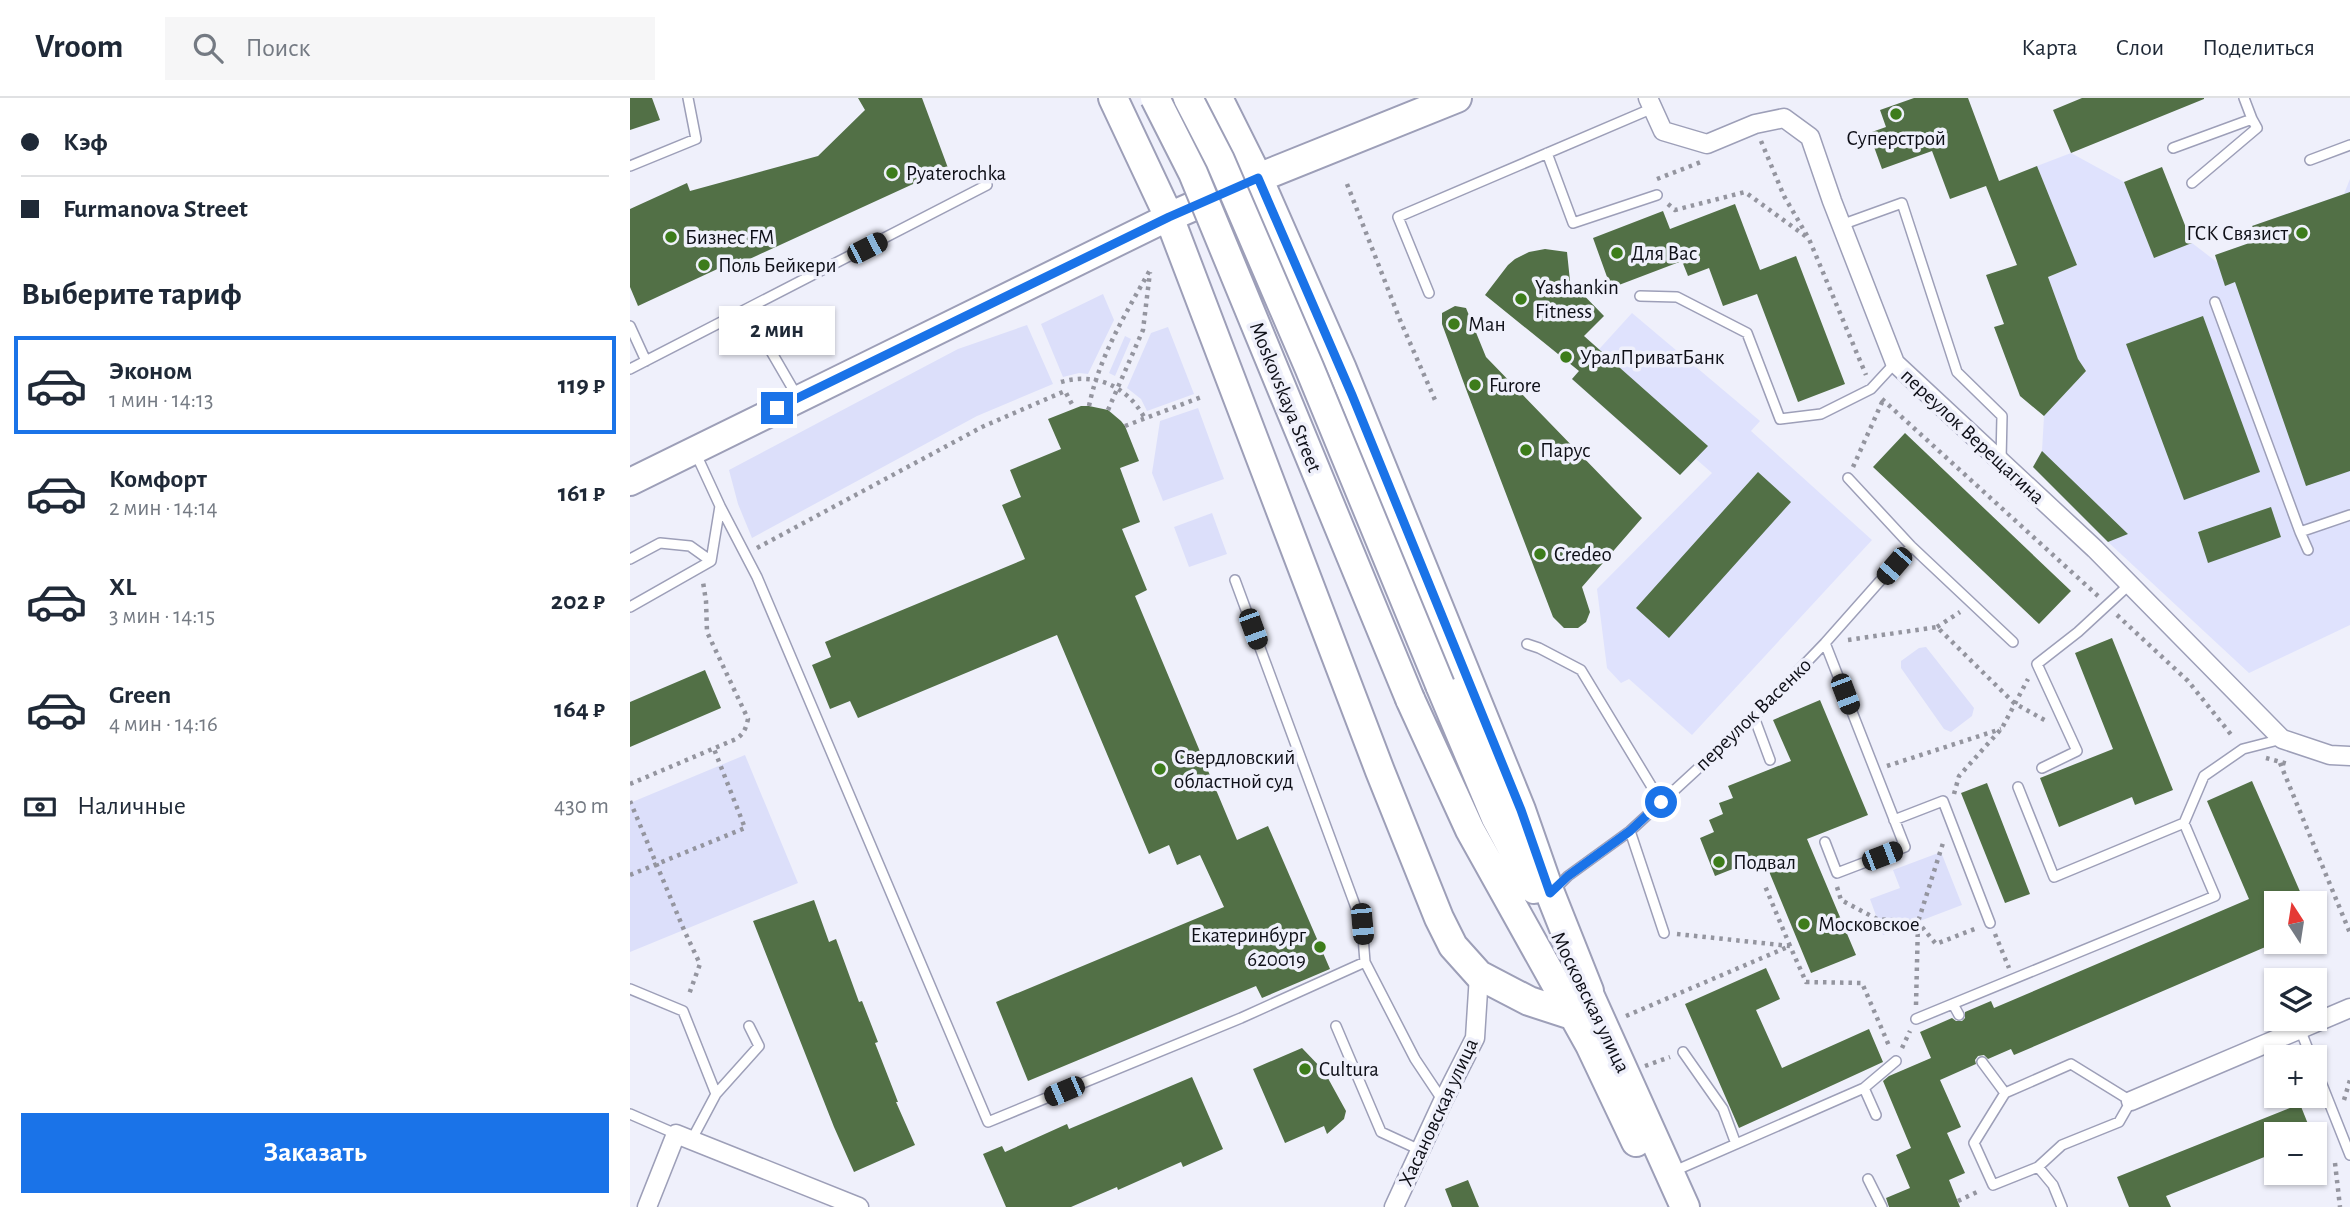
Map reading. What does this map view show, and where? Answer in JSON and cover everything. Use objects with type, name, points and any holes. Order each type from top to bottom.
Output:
[{"type":"main road","points":[[1113,98],[1169,217],[1375,758],[1439,918],[1453,946],[1479,975],[1529,1001],[1575,1016],[1665,1207]]},
{"type":"main road","name":"Moskovskaya Street","points":[[1155,98],[1193,173],[1410,699]]},
{"type":"main road","name":"Moskovskaya Street","points":[[1188,98],[1220,160],[1309,367],[1440,685]]},
{"type":"main road","points":[[1218,98],[1258,178],[1347,382],[1521,810],[1589,991]]},
{"type":"main road","points":[[1169,217],[1457,98]]},
{"type":"main road","name":"Московская улица","points":[[1440,685],[1496,818],[1589,991],[1685,1207]]},
{"type":"main road","name":"Московская улица","points":[[1410,699],[1470,830],[1575,1016]]},
{"type":"street","name":"переулок Верещагина","points":[[1651,103],[1663,131],[1707,144],[1755,124],[1784,118],[1810,137],[1895,363],[2130,584],[2282,739],[2330,755],[2350,756]]},
{"type":"street","points":[[630,482],[1169,217]]},
{"type":"street","name":"Хасановская улица","points":[[1394,1207],[1475,1038],[1479,975]]},
{"type":"street","points":[[2327,1017],[2350,1007]]},
{"type":"street","points":[[2132,1101],[2295,1031]]},
{"type":"street","points":[[647,1207],[684,1137],[859,1207]]},
{"type":"lane","points":[[630,166],[695,139],[688,98]]},
{"type":"lane","points":[[2193,183],[2257,128],[2244,98]]},
{"type":"lane","points":[[1429,293],[1398,216],[1547,153],[1651,103]]},
{"type":"lane","points":[[2173,148],[2252,119]]},
{"type":"lane","points":[[2309,160],[2350,145]]},
{"type":"lane","points":[[1547,153],[1573,223],[1657,195]]},
{"type":"lane","points":[[630,369],[987,185]]},
{"type":"lane","points":[[1841,225],[1902,203],[1957,372],[2002,416],[2001,462]]},
{"type":"lane","points":[[1640,296],[1677,297],[1746,332],[1780,419],[1821,414],[1871,389],[1895,363]]},
{"type":"lane","points":[[2215,302],[2308,550]]},
{"type":"lane","points":[[747,310],[797,398]]},
{"type":"lane","points":[[630,326],[646,361]]},
{"type":"lane","points":[[694,449],[757,577],[988,1122],[1241,1018],[1365,962]]},
{"type":"lane","points":[[1848,478],[1911,546],[2012,642]]},
{"type":"lane","points":[[711,561],[720,506]]},
{"type":"lane","points":[[2300,532],[2350,514]]},
{"type":"lane","points":[[630,559],[660,543],[690,546],[711,561]]},
{"type":"lane","name":"переулок Васенко","points":[[1550,893],[1568,876],[1630,831],[1754,717],[1825,643],[1911,546]]},
{"type":"lane","points":[[630,607],[711,561]]},
{"type":"lane","points":[[1235,580],[1362,924],[1365,962],[1415,1059],[1443,1101]]},
{"type":"lane","points":[[2042,768],[2077,751],[2037,664],[2078,632],[2130,584]]},
{"type":"lane","points":[[1825,643],[1905,847],[1837,873],[1825,842]]},
{"type":"lane","points":[[1527,644],[1581,670],[1661,802]]},
{"type":"lane","points":[[1754,717],[1770,760]]},
{"type":"lane","points":[[1916,1020],[2214,896],[2185,823],[2204,776],[2243,749],[2282,739]]},
{"type":"lane","points":[[2018,787],[2054,877],[2185,823]]},
{"type":"lane","points":[[1894,820],[1943,802],[1990,923]]},
{"type":"lane","points":[[1630,831],[1664,933]]},
{"type":"lane","points":[[630,989],[683,1011],[716,1094]]},
{"type":"lane","points":[[1953,1004],[1959,1015]]},
{"type":"lane","points":[[630,1114],[684,1137],[716,1094],[759,1046],[749,1026]]},
{"type":"lane","points":[[1336,1026],[1381,1132],[1420,1150]]},
{"type":"lane","points":[[1684,1052],[1723,1110],[1736,1144]]},
{"type":"lane","points":[[1671,1173],[1864,1088],[1896,1061]]},
{"type":"lane","points":[[1982,1062],[2005,1093]]},
{"type":"lane","points":[[2071,1064],[2132,1101],[2119,1122],[2062,1145],[2038,1167],[1993,1185],[1974,1143],[2005,1093],[2071,1064]]},
{"type":"lane","points":[[1864,1088],[1876,1115]]},
{"type":"lane","points":[[2327,1097],[2350,1155]]},
{"type":"lane","points":[[2038,1167],[2053,1185],[2062,1207]]},
{"type":"lane","points":[[1868,1179],[1882,1207]]},
{"type":"path","points":[[1347,184],[1434,400]]},
{"type":"path","points":[[1657,195],[1675,210],[1745,192],[1809,239]]},
{"type":"path","points":[[1089,406],[1094,379],[1121,321],[1150,270],[1143,330],[1108,410]]},
{"type":"path","points":[[1061,382],[1074,378],[1094,379],[1118,388],[1133,401],[1144,417]]},
{"type":"path","points":[[746,555],[982,427],[1065,391],[1074,408]]},
{"type":"path","points":[[1125,426],[1204,396]]},
{"type":"path","points":[[1848,478],[1883,400]]},
{"type":"path","points":[[630,784],[743,734],[748,719],[707,632],[702,581]]},
{"type":"path","points":[[1825,643],[1937,627],[1972,604]]},
{"type":"path","points":[[2120,617],[2188,681]]},
{"type":"path","points":[[1937,627],[2014,703],[2070,734]]},
{"type":"path","points":[[1875,770],[2002,729]]},
{"type":"path","points":[[630,875],[746,828],[714,749]]},
{"type":"path","points":[[2280,763],[2350,933]]},
{"type":"path","points":[[630,801],[700,964],[683,1011]]},
{"type":"path","points":[[1837,873],[1836,883],[1841,900],[1877,919],[1918,922],[1936,944],[1990,923],[2014,979]]},
{"type":"path","points":[[1765,886],[1806,982],[1862,983],[1896,1061]]},
{"type":"path","points":[[1664,933],[1790,946]]},
{"type":"path","points":[[1626,1016],[1790,946]]},
{"type":"path","points":[[1644,1066],[1684,1052]]},
{"type":"path","points":[[1958,1201],[1993,1185]]},
{"type":"shaded area","points":[[2071,153],[2124,182],[2154,258],[2192,243],[2218,263],[2225,252],[2257,240],[2252,226],[2344,194],[2350,179],[2350,625],[2249,673],[2108,542],[2033,467],[2042,451],[2044,416],[2086,371],[2078,359],[2048,277],[2077,265],[2037,166]]},
{"type":"shaded area","points":[[1103,294],[1114,320],[1088,374],[1063,377],[1041,324]]},
{"type":"shaded area","points":[[1632,313],[1760,421],[1751,431],[1872,540],[1692,735],[1629,679],[1621,683],[1607,668],[1597,589],[1712,473],[1696,459],[1680,475],[1572,379]]},
{"type":"shaded area","points":[[1027,325],[1053,384],[977,416],[752,538],[738,504],[729,470],[958,349]]},
{"type":"shaded area","points":[[1168,327],[1194,394],[1147,411],[1141,399],[1127,388],[1151,333]]},
{"type":"shaded area","points":[[1125,336],[1131,339],[1115,376],[1109,373]]},
{"type":"shaded area","points":[[1198,408],[1224,479],[1163,501],[1152,473],[1160,421]]},
{"type":"shaded area","points":[[1212,513],[1227,554],[1189,567],[1174,527]]},
{"type":"shaded area","points":[[1926,647],[1974,708],[1972,716],[1951,732],[1944,729],[1901,668],[1901,661],[1919,648]]},
{"type":"shaded area","points":[[745,755],[798,883],[630,952],[630,803]]},
{"type":"shaded area","points":[[1941,852],[1962,905],[1883,935],[1870,899],[1900,888],[1893,870]]},
{"type":"building","points":[[630,98],[652,98],[660,120],[630,130]]},
{"type":"building","points":[[858,98],[922,98],[948,168],[743,262],[741,258],[638,306],[630,287],[630,209],[687,183],[690,191],[818,156],[865,110]]},
{"type":"building","points":[[1914,98],[1968,98],[1999,181],[2037,166],[2077,265],[2048,277],[2078,359],[2086,371],[2044,416],[2020,396],[1994,327],[2004,324],[1986,275],[2017,265],[1986,186],[1997,182],[1950,199],[1932,151],[1882,169],[1869,133],[1886,127],[1880,110]]},
{"type":"building","points":[[2082,98],[2204,99],[2071,153],[2053,110]]},
{"type":"building","points":[[2162,167],[2192,243],[2154,258],[2124,182]]},
{"type":"building","points":[[2350,192],[2350,471],[2306,486],[2235,282],[2225,286],[2215,255],[2258,240],[2252,226]]},
{"type":"building","points":[[1735,204],[1760,270],[1796,256],[1845,384],[1798,402],[1757,294],[1723,306],[1709,268],[1688,276],[1682,261],[1611,288],[1593,238],[1663,211],[1670,229]]},
{"type":"building","points":[[1545,249],[1567,252],[1570,281],[1604,316],[1584,336],[1708,446],[1680,475],[1572,379],[1579,371],[1485,295],[1515,259],[1529,252]]},
{"type":"building","points":[[1455,306],[1466,308],[1486,357],[1642,518],[1582,587],[1590,612],[1586,622],[1578,628],[1564,628],[1553,617],[1442,324],[1442,313]]},
{"type":"building","points":[[2203,316],[2260,472],[2184,500],[2126,344]]},
{"type":"building","name":"Свердловский областной суд","points":[[1081,406],[1108,410],[1121,421],[1139,461],[1120,468],[1140,522],[1122,529],[1147,590],[1135,596],[1237,840],[1268,826],[1330,969],[1262,998],[1256,986],[1028,1081],[996,1002],[1224,907],[1200,855],[1177,865],[1169,845],[1149,854],[1057,635],[858,718],[850,701],[830,709],[812,665],[831,657],[825,642],[1025,559],[1002,505],[1021,497],[1010,470],[1061,449],[1048,419]]},
{"type":"building","points":[[1905,433],[2071,591],[2039,624],[1873,467]]},
{"type":"building","points":[[2042,451],[2128,534],[2108,542],[2033,467]]},
{"type":"building","points":[[1758,472],[1791,502],[1669,638],[1636,608]]},
{"type":"building","points":[[2271,507],[2281,537],[2208,563],[2198,532]]},
{"type":"building","points":[[2112,638],[2173,790],[2135,805],[2132,797],[2059,827],[2040,778],[2113,749],[2075,653]]},
{"type":"building","points":[[705,670],[721,708],[630,747],[630,702]]},
{"type":"building","points":[[1820,700],[1868,815],[1807,839],[1856,955],[1811,973],[1763,857],[1715,876],[1700,838],[1714,832],[1709,820],[1723,814],[1719,803],[1733,798],[1728,786],[1791,761],[1773,720]]},
{"type":"building","points":[[2252,781],[2300,891],[2264,891],[2264,948],[2014,1055],[2011,1049],[1988,1059],[1984,1055],[1978,1056],[1976,1064],[1940,1080],[1961,1127],[1947,1133],[1965,1173],[1949,1180],[1960,1207],[1889,1207],[1886,1198],[1910,1188],[1896,1155],[1911,1148],[1883,1081],[1931,1058],[1920,1032],[1952,1018],[1962,1021],[1965,1012],[1991,1001],[1994,1008],[2249,899],[2207,801]]},
{"type":"building","points":[[1987,783],[2030,894],[2005,903],[1961,793]]},
{"type":"building","points":[[814,900],[829,942],[836,939],[859,1002],[862,1001],[896,1102],[915,1145],[854,1172],[753,921]]},
{"type":"building","points":[[1766,968],[1780,999],[1756,1010],[1782,1068],[1869,1029],[1883,1062],[1739,1128],[1685,1004]]},
{"type":"building","points":[[1302,1048],[1324,1071],[1346,1111],[1344,1119],[1327,1134],[1324,1126],[1285,1143],[1253,1069]]},
{"type":"building","points":[[1192,1077],[1223,1149],[1183,1167],[1181,1162],[1071,1207],[1006,1207],[983,1154],[1002,1146],[1005,1152],[1067,1124],[1069,1129]]},
{"type":"building","points":[[2290,1108],[2302,1108],[2307,1122],[2264,1122],[2264,1157],[2166,1196],[2171,1207],[2129,1207],[2117,1177]]},
{"type":"building","points":[[1468,1180],[1479,1207],[1452,1207],[1445,1189]]},
{"type":"place","name":"Суперстрой","points":[[1896,114]]},
{"type":"place","name":"Pyaterochka","points":[[892,173]]},
{"type":"place","name":"ГСК Связист","points":[[2302,233]]},
{"type":"place","name":"Бизнес FM","points":[[671,237]]},
{"type":"place","name":"Для Вас","points":[[1617,253]]},
{"type":"place","name":"Поль Бейкери","points":[[704,265]]},
{"type":"place","name":"Yashankin Fitness","points":[[1521,299]]},
{"type":"place","name":"Ман","points":[[1454,324]]},
{"type":"place","name":"УралПриватБанк","points":[[1566,357]]},
{"type":"place","name":"Furore","points":[[1475,385]]},
{"type":"place","name":"Парус","points":[[1526,450]]},
{"type":"place","name":"Credeo","points":[[1540,554]]},
{"type":"place","name":"Свердловский областной суд","points":[[1160,769]]},
{"type":"place","name":"Подвал","points":[[1719,862]]},
{"type":"place","name":"Московское","points":[[1804,924]]},
{"type":"place","name":"Екатеринбург 620019","points":[[1320,947]]},
{"type":"place","name":"Cultura","points":[[1305,1069]]},
{"type":"route","points":[[777,408],[1169,217],[1258,178],[1352,395],[1521,810],[1550,893],[1568,876],[1630,831],[1661,802]]}]
